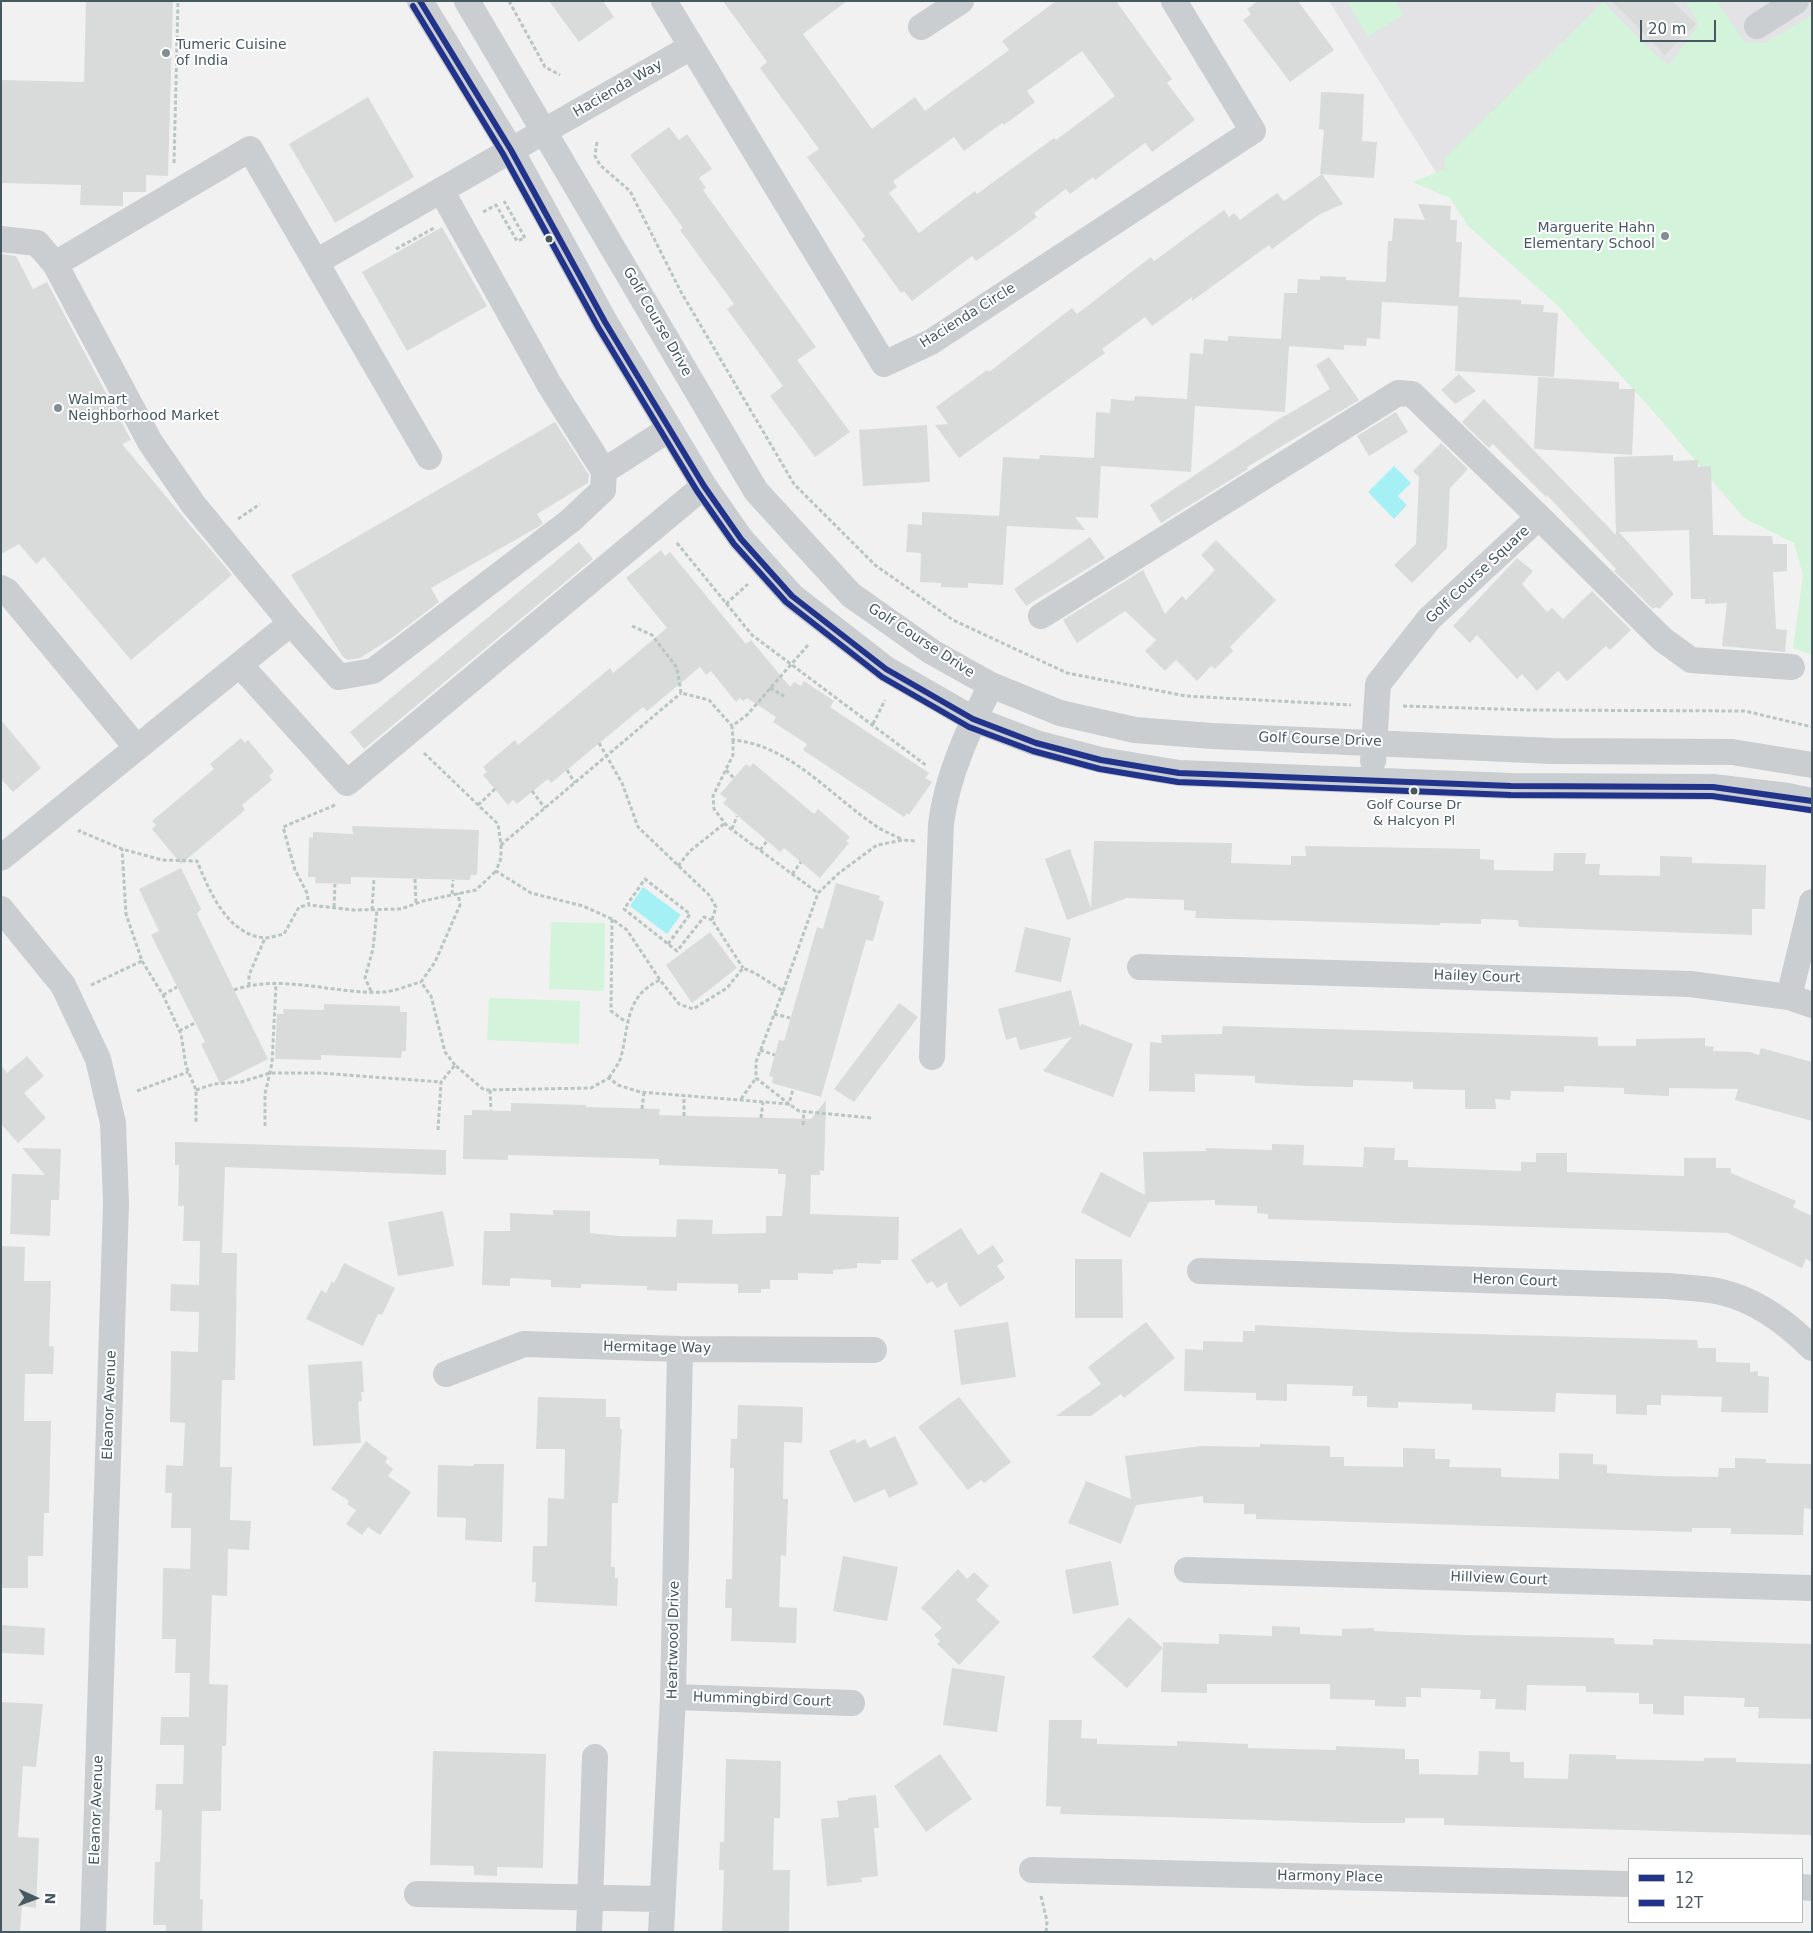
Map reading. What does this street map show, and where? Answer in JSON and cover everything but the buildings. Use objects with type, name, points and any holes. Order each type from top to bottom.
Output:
[{"type":"street","points":[[420,1],[511,150],[605,322],[704,486],[740,539],[792,596],[886,669],[973,720],[1036,743],[1101,760],[1179,773],[1372,779],[1511,786],[1713,787],[1812,801]]},
{"type":"street","name":"Golf Course Drive","points":[[467,1],[546,131],[756,491],[851,595],[932,652],[991,685],[1060,713],[1134,730],[1212,736],[1552,751],[1732,752],[1812,765]]},
{"type":"street","name":"Hacienda Circle","points":[[664,1],[884,364],[931,342],[1253,130],[1174,1]]},
{"type":"street","points":[[921,26],[961,1]]},
{"type":"street","points":[[1757,26],[1796,1]]},
{"type":"street","name":"Hacienda Way","points":[[316,262],[691,47]]},
{"type":"street","points":[[55,264],[250,149],[429,456]]},
{"type":"street","points":[[1,239],[37,243],[55,264],[150,442],[193,504],[291,623],[339,677],[373,671],[570,521],[603,490],[604,471],[549,384],[441,190]]},
{"type":"street","points":[[1041,616],[1398,393],[1412,394],[1539,517]]},
{"type":"street","points":[[604,471],[669,429]]},
{"type":"street","points":[[240,665],[347,783],[704,486]]},
{"type":"street","name":"Golf Course Square","points":[[1372,779],[1378,684],[1429,620],[1539,517],[1662,639],[1691,660],[1792,667]]},
{"type":"street","points":[[1,588],[7,591],[137,748]]},
{"type":"street","points":[[1,858],[291,623]]},
{"type":"street","points":[[932,1057],[941,824],[944,795],[973,720],[991,685]]},
{"type":"street","points":[[1800,1001],[1812,902]]},
{"type":"street","name":"Eleanor Avenue","points":[[1,909],[63,985],[98,1059],[113,1122],[116,1203],[93,1932]]},
{"type":"street","name":"Hailey Court","points":[[1140,966],[1690,984],[1800,1001]]},
{"type":"street","name":"Heron Court","points":[[1200,1271],[1668,1286],[1722,1292],[1760,1307],[1794,1330],[1812,1348]]},
{"type":"street","name":"Hermitage Way","points":[[446,1374],[524,1344],[680,1349],[874,1350]]},
{"type":"street","name":"Heartwood Drive","points":[[661,1932],[661,1899],[673,1697],[680,1349]]},
{"type":"street","name":"Hillview Court","points":[[1187,1570],[1812,1588]]},
{"type":"street","name":"Hummingbird Court","points":[[673,1697],[852,1703]]},
{"type":"street","points":[[589,1932],[595,1757]]},
{"type":"street","name":"Harmony Place","points":[[1032,1870],[1628,1884]]},
{"type":"street","points":[[417,1894],[661,1899]]},
{"type":"path","points":[[174,172],[178,1]]},
{"type":"path","points":[[509,1],[545,67],[560,75]]},
{"type":"path","points":[[597,142],[595,156],[600,164],[630,191],[681,292],[794,484],[875,565],[953,620],[1066,673],[1186,696],[1357,705]]},
{"type":"path","points":[[480,213],[496,205],[518,241],[525,238],[504,201]]},
{"type":"path","points":[[393,250],[435,228]]},
{"type":"path","points":[[236,520],[260,504]]},
{"type":"path","points":[[674,539],[752,635],[790,665],[831,693],[858,717],[873,724],[928,767],[951,778]]},
{"type":"path","points":[[726,604],[749,584]]},
{"type":"path","points":[[632,626],[652,635],[677,668],[681,694]]},
{"type":"path","points":[[732,726],[747,715],[808,645]]},
{"type":"path","points":[[770,688],[784,696]]},
{"type":"path","points":[[681,694],[709,700],[732,726],[734,740],[733,755],[713,796],[714,809],[732,829],[818,894]]},
{"type":"path","points":[[501,845],[681,694]]},
{"type":"path","points":[[873,724],[885,700]]},
{"type":"path","points":[[1403,706],[1529,710],[1745,712],[1812,727]]},
{"type":"path","points":[[734,740],[764,746],[788,760],[876,827],[903,840],[877,845],[839,873],[818,894],[760,1050],[756,1062],[756,1078],[741,1100]]},
{"type":"path","points":[[599,743],[608,755],[622,783],[638,827],[709,895],[716,907],[712,920]]},
{"type":"path","points":[[86,825],[79,831],[122,849],[162,860],[197,861],[207,886],[226,916],[245,931],[265,938],[284,934],[299,907],[309,905],[334,908],[401,910],[416,903],[476,890],[496,871],[501,858],[498,824],[433,764]]},
{"type":"path","points":[[567,770],[575,783]]},
{"type":"path","points":[[726,770],[734,778]]},
{"type":"path","points":[[309,905],[307,893],[294,870],[283,827],[318,814],[339,803],[347,783]]},
{"type":"path","points":[[478,805],[494,789]]},
{"type":"path","points":[[532,791],[546,808]]},
{"type":"path","points":[[732,829],[737,816]]},
{"type":"path","points":[[678,866],[690,851],[725,823]]},
{"type":"path","points":[[760,850],[767,841]]},
{"type":"path","points":[[122,849],[126,914],[142,960],[163,995],[179,1031],[188,1072],[196,1090],[196,1124]]},
{"type":"path","points":[[792,874],[801,862]]},
{"type":"path","points":[[496,871],[531,893],[583,906],[612,919],[627,930],[660,980],[680,1004],[693,1009],[727,988],[743,968]]},
{"type":"path","points":[[371,991],[365,978],[373,949],[374,878]]},
{"type":"path","points":[[415,879],[416,903]]},
{"type":"path","points":[[668,944],[690,914],[645,879],[624,909],[668,944],[678,951],[704,917],[712,920],[743,968],[755,973],[783,991]]},
{"type":"path","points":[[452,894],[453,880]]},
{"type":"path","points":[[334,908],[335,884]]},
{"type":"path","points":[[234,990],[249,986],[301,984],[385,992],[421,982],[435,962],[460,905],[458,893]]},
{"type":"path","points":[[612,919],[610,1010],[626,1022]]},
{"type":"path","points":[[249,986],[250,975],[265,938]]},
{"type":"path","points":[[90,985],[142,960]]},
{"type":"path","points":[[421,982],[431,996],[445,1052],[456,1065],[484,1090],[490,1090],[591,1088],[609,1078],[621,1059],[626,1022],[630,1012],[648,986],[660,980]]},
{"type":"path","points":[[265,1126],[264,1094],[270,1073],[276,985]]},
{"type":"path","points":[[163,995],[177,987]]},
{"type":"path","points":[[774,1014],[790,1018]]},
{"type":"path","points":[[179,1031],[195,1023]]},
{"type":"path","points":[[760,1050],[774,1055]]},
{"type":"path","points":[[438,1130],[441,1082],[456,1065]]},
{"type":"path","points":[[138,1091],[188,1072]]},
{"type":"path","points":[[196,1090],[214,1084],[241,1082],[270,1073],[319,1073],[441,1082]]},
{"type":"path","points":[[609,1078],[618,1085],[644,1092],[789,1104]]},
{"type":"path","points":[[756,1078],[789,1104],[804,1111],[872,1118]]},
{"type":"path","points":[[789,1104],[792,1089]]},
{"type":"path","points":[[490,1090],[490,1110]]},
{"type":"path","points":[[642,1109],[644,1092]]},
{"type":"path","points":[[684,1095],[684,1116]]},
{"type":"path","points":[[761,1118],[763,1102]]},
{"type":"path","points":[[803,1125],[804,1111]]},
{"type":"path","points":[[1032,1870],[1042,1899],[1046,1932]]},
{"type":"shaded area","name":"Marguerite Hahn Elementary School","points":[[1329,1],[1812,1],[1812,513],[1440,179]]},
{"type":"green space","points":[[1346,1],[1396,1],[1404,14],[1368,37]]},
{"type":"green space","name":"Marguerite Hahn Elementary School","points":[[1685,1],[1717,1],[1745,42],[1765,43],[1812,15],[1812,655],[1793,648],[1803,575],[1794,543],[1744,518],[1660,419],[1557,305],[1468,226],[1450,198],[1412,182],[1445,169],[1444,159],[1603,2],[1656,55],[1669,65],[1699,24]]},
{"type":"green space","points":[[551,922],[605,923],[604,991],[549,989]]},
{"type":"green space","points":[[489,998],[580,1001],[579,1044],[487,1040]]},
{"type":"water","points":[[1394,466],[1411,483],[1398,496],[1407,505],[1394,519],[1368,492]]},
{"type":"water","points":[[643,887],[681,915],[667,934],[630,906]]},
{"type":"transit line","name":"12","points":[[420,1],[511,150],[605,322],[704,486],[741,539],[792,596],[886,669],[973,719],[1036,743],[1101,760],[1179,773],[1511,786],[1713,787],[1812,801]]},
{"type":"transit line","name":"12T","points":[[413,6],[503,154],[598,327],[697,491],[734,544],[786,602],[882,677],[969,727],[1033,751],[1100,769],[1178,782],[1511,795],[1712,796],[1810,810]]},
{"type":"place","name":"Tumeric Cuisine of India","points":[[166,53]]},
{"type":"place","name":"Marguerite Hahn Elementary School","points":[[1665,236]]},
{"type":"place","name":"Walmart Neighborhood Market","points":[[58,408]]},
{"type":"place","name":"Golf Course Dr & Halcyon Pl","points":[[1414,791]]}]
